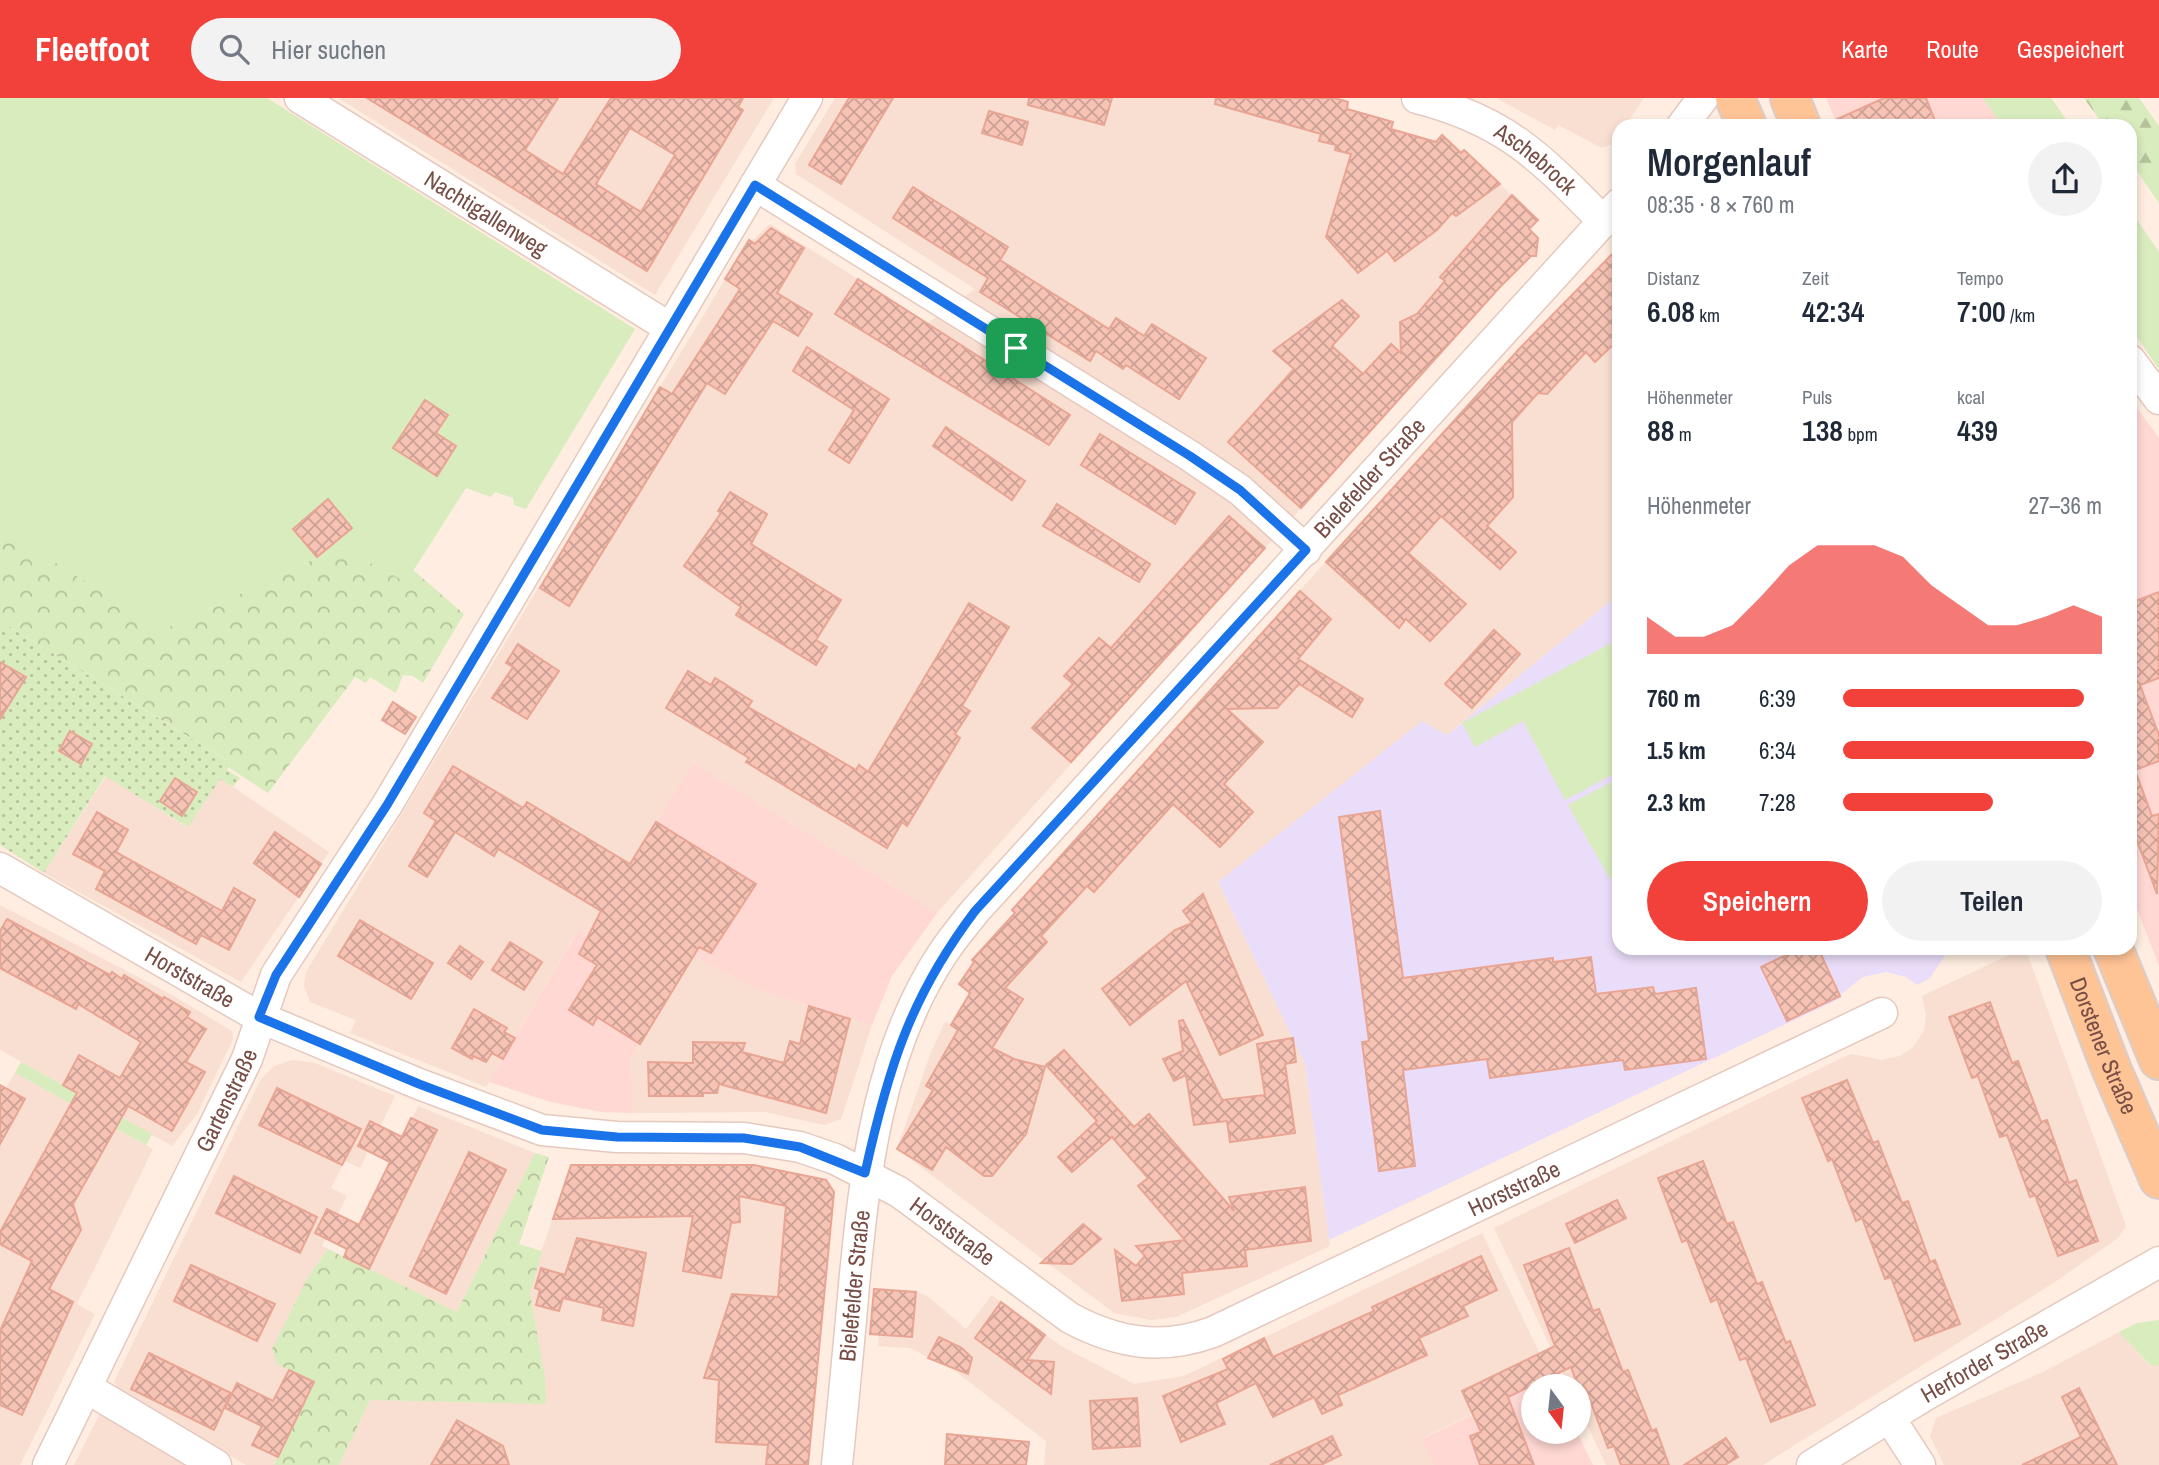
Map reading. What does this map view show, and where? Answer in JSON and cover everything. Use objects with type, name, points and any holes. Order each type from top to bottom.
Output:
[{"type":"main road","points":[[1735,98],[1744,119]]},
{"type":"main road","points":[[1790,98],[1798,119]]},
{"type":"main road","name":"Dorstener Straße","points":[[2068,955],[2110,1068],[2159,1179]]},
{"type":"main road","name":"Dorstener Straße","points":[[2116,955],[2159,1060]]},
{"type":"street","name":"Nachtigallenweg","points":[[300,98],[670,328]]},
{"type":"street","name":"Gartenstraße","points":[[48,1465],[247,1059],[259,1017],[276,975],[387,805],[807,98]]},
{"type":"street","name":"Aschebrock","points":[[1417,98],[1457,108],[1508,135],[1611,213]]},
{"type":"street","points":[[1687,119],[1703,98]]},
{"type":"street","points":[[755,185],[1190,456],[1240,490],[1306,550]]},
{"type":"street","name":"Bielefelder Straße","points":[[837,1465],[865,1173],[881,1100],[896,1054],[914,1007],[942,954],[992,892],[1611,213]]},
{"type":"street","points":[[2137,369],[2159,399]]},
{"type":"street","name":"Horststraße","points":[[0,868],[259,1017],[419,1084],[542,1130],[617,1137],[744,1138],[800,1147],[865,1173],[898,1192],[1070,1318],[1098,1333],[1122,1340],[1165,1343],[1213,1332],[1882,1013]]},
{"type":"street","name":"Herforder Straße","points":[[1812,1465],[1889,1417],[2159,1262]]},
{"type":"street","points":[[87,1388],[216,1465]]},
{"type":"street","points":[[1889,1417],[1920,1465]]},
{"type":"shaded area","points":[[338,98],[774,98],[655,295]]},
{"type":"shaded area","points":[[835,98],[1338,98],[1348,101],[1347,109],[1393,122],[1392,129],[1435,142],[1443,134],[1462,152],[1464,150],[1538,220],[1528,230],[1538,238],[1537,251],[1499,288],[937,913],[693,763],[588,932],[585,936],[577,932],[486,1087],[350,1033],[356,1020],[310,1002],[304,986],[306,972],[749,240],[754,239],[770,224],[928,323],[975,289],[796,174],[795,164]]},
{"type":"shaded area","points":[[1496,98],[1644,98],[1630,119],[1612,119],[1612,144],[1602,148],[1558,125],[1555,130]]},
{"type":"shaded area","points":[[1826,98],[1983,98],[1997,119],[1835,119]]},
{"type":"shaded area","points":[[1612,254],[1612,600],[1447,735],[1218,882],[1305,1064],[1330,1246],[1176,1317],[1151,1320],[1114,1313],[897,1149],[931,1052],[945,1022],[951,1024],[970,993],[959,984],[974,962],[972,960],[1015,913],[1012,910],[1456,417]]},
{"type":"shaded area","points":[[2137,408],[2159,438],[2159,966],[2137,909]]},
{"type":"shaded area","points":[[1612,600],[1612,955],[1945,955],[1930,978],[1917,985],[1906,977],[1886,972],[1863,977],[1840,995],[1841,998],[1329,1240],[1305,1064],[1218,882],[1422,721],[1447,735]]},
{"type":"shaded area","points":[[693,763],[937,913],[892,976],[872,1025],[762,991],[694,956],[629,1061],[632,1113],[601,1112],[551,1102],[489,1082],[578,931],[585,936],[588,932]]},
{"type":"shaded area","points":[[106,776],[187,827],[220,778],[329,852],[241,982],[44,873]]},
{"type":"shaded area","points":[[0,905],[165,991],[232,1031],[233,1039],[197,1114],[172,1146],[0,1050]]},
{"type":"shaded area","points":[[2009,955],[2028,955],[2126,1226],[2118,1238],[2055,1282],[1763,1465],[1606,1465],[1591,1433],[1591,1374],[1563,1374],[1494,1228],[1844,1057],[1852,1054],[1881,1060],[1900,1056],[1913,1047],[1924,1031],[1926,1015],[1922,996]]},
{"type":"shaded area","points":[[694,956],[762,991],[872,1025],[841,1119],[824,1125],[765,1112],[632,1113],[629,1061]]},
{"type":"shaded area","points":[[292,1060],[315,1063],[395,1096],[360,1168],[345,1161],[331,1188],[347,1196],[322,1246],[328,1249],[308,1277],[277,1364],[314,1382],[274,1465],[246,1465],[120,1392],[114,1382],[261,1079],[274,1066]]},
{"type":"shaded area","points":[[15,1073],[153,1149],[77,1304],[95,1314],[20,1465],[0,1465],[0,1098]]},
{"type":"shaded area","points":[[418,1106],[535,1153],[457,1312],[344,1257]]},
{"type":"shaded area","points":[[571,1165],[755,1165],[826,1180],[834,1192],[808,1465],[339,1465],[370,1400],[545,1403],[539,1342],[530,1293],[532,1278]]},
{"type":"shaded area","points":[[1482,1233],[1550,1374],[1521,1374],[1521,1391],[1422,1438],[1434,1465],[1044,1465],[1046,1441],[955,1371],[910,1348],[878,1346],[879,1334],[870,1333],[874,1288],[916,1291],[930,1298],[966,1329],[992,1295],[1061,1346],[1134,1384],[1184,1376]]},
{"type":"shaded area","points":[[2119,1332],[2150,1366],[2159,1365],[2159,1465],[1944,1465],[1930,1436],[1936,1418],[2041,1373]]},
{"type":"shaded area","points":[[1521,1391],[1521,1444],[1583,1444],[1593,1465],[1434,1465],[1422,1439]]},
{"type":"shaded area","points":[[99,1415],[110,1416],[195,1465],[74,1465]]},
{"type":"green space","points":[[0,98],[267,98],[635,329],[526,509],[514,505],[513,498],[495,492],[491,497],[466,488],[406,582],[340,547],[163,630],[0,528]]},
{"type":"green space","points":[[1983,98],[2051,98],[2066,119],[1997,119]]},
{"type":"green space","points":[[2084,98],[2139,98],[2159,126],[2159,203],[2137,171],[2137,119],[2099,119]]},
{"type":"green space","points":[[2137,220],[2159,252],[2159,369],[2137,337]]},
{"type":"green space","points":[[0,528],[163,630],[340,547],[406,582],[413,570],[464,614],[423,683],[413,676],[403,675],[396,693],[370,677],[366,683],[355,677],[268,793],[228,767],[230,762],[0,621]]},
{"type":"green space","points":[[0,621],[231,763],[227,770],[240,778],[233,787],[220,779],[188,827],[105,776],[44,873],[0,845]]},
{"type":"green space","points":[[1612,643],[1612,775],[1565,800],[1523,721],[1475,747],[1462,723]]},
{"type":"green space","points":[[1612,782],[1612,878],[1610,879],[1568,805]]},
{"type":"green space","points":[[21,1062],[152,1134],[146,1145],[15,1073]]},
{"type":"green space","points":[[535,1153],[549,1157],[519,1244],[542,1251],[530,1293],[545,1377],[546,1404],[370,1400],[339,1465],[274,1465],[314,1382],[277,1364],[272,1349],[308,1277],[328,1249],[457,1312]]},
{"type":"green space","points":[[2159,1320],[2159,1365],[2151,1366],[2119,1332],[2137,1323]]},
{"type":"building","points":[[367,98],[558,98],[525,150],[563,174],[611,98],[743,98],[738,107],[743,110],[647,271]],"holes":[[[630,128],[675,155],[641,212],[596,184]]]},
{"type":"building","points":[[849,98],[893,98],[841,184],[809,165]]},
{"type":"building","points":[[1029,98],[1112,98],[1104,125],[1028,105]]},
{"type":"building","points":[[1216,98],[1335,98],[1348,102],[1347,109],[1393,122],[1391,129],[1436,142],[1442,135],[1461,153],[1464,150],[1500,184],[1456,216],[1452,213],[1437,230],[1395,261],[1387,251],[1358,273],[1326,237],[1351,154],[1335,150],[1336,145],[1319,141],[1321,134],[1215,104]]},
{"type":"building","points":[[1884,98],[1926,98],[1934,119],[1838,119]]},
{"type":"building","points":[[989,111],[1028,122],[1022,145],[982,133]]},
{"type":"building","points":[[913,187],[1008,247],[1000,260],[1109,329],[1116,318],[1144,336],[1152,324],[1206,358],[1179,399],[1126,365],[1123,369],[1096,351],[1090,361],[980,292],[988,278],[893,218]]},
{"type":"building","points":[[1512,195],[1538,220],[1529,229],[1538,238],[1536,256],[1531,256],[1499,288],[1301,508],[1228,442],[1294,369],[1273,351],[1342,300],[1359,316],[1332,346],[1363,374],[1391,344],[1401,353],[1400,322],[1417,314],[1445,281],[1440,277]]},
{"type":"building","points":[[771,228],[804,248],[777,293],[812,314],[798,336],[773,321],[725,394],[707,383],[569,606],[540,588],[660,387],[672,394],[740,289],[725,279],[749,240],[755,244]]},
{"type":"building","points":[[1612,254],[1612,346],[1595,362],[1586,352],[1547,394],[1538,393],[1512,422],[1513,497],[1487,526],[1516,552],[1500,569],[1441,516],[1408,553],[1466,604],[1430,641],[1406,619],[1399,628],[1326,562],[1520,348]]},
{"type":"building","points":[[858,279],[1070,415],[1049,445],[835,314]]},
{"type":"building","points":[[807,347],[889,399],[849,463],[829,450],[854,410],[793,371]]},
{"type":"building","points":[[425,400],[448,415],[436,433],[456,446],[437,476],[393,448]]},
{"type":"building","points":[[946,427],[1025,481],[1012,500],[933,446]]},
{"type":"building","points":[[1100,434],[1195,493],[1175,524],[1081,465]]},
{"type":"building","points":[[730,492],[767,514],[751,544],[841,600],[816,640],[827,647],[816,665],[736,615],[741,607],[684,566],[721,513],[718,511]]},
{"type":"building","points":[[328,499],[352,528],[317,557],[293,529]]},
{"type":"building","points":[[1057,504],[1150,564],[1139,582],[1043,526]]},
{"type":"building","points":[[1229,516],[1265,548],[1071,762],[1032,728],[1073,684],[1064,676],[1099,638],[1111,648]]},
{"type":"building","points":[[1300,591],[1331,619],[1298,659],[1363,699],[1352,717],[1299,684],[1277,708],[1227,709],[1263,742],[1224,784],[1253,812],[1220,847],[1173,804],[1094,892],[1087,886],[1041,936],[1047,942],[1005,988],[1023,999],[992,1048],[1014,1059],[1045,1067],[1026,1134],[992,1176],[984,1176],[946,1147],[932,1170],[897,1149],[933,1090],[926,1086],[958,1030],[951,1025],[970,993],[959,984],[974,962],[972,960],[1015,913],[1012,910]]},
{"type":"building","points":[[2159,592],[2159,678],[2140,685],[2159,735],[2159,761],[2137,769],[2137,600]]},
{"type":"building","points":[[969,603],[1009,627],[962,706],[970,711],[955,734],[960,738],[907,826],[902,822],[887,848],[746,762],[749,758],[666,708],[688,671],[711,685],[715,678],[752,701],[748,707],[856,770],[859,765],[868,772]]},
{"type":"building","points":[[1494,630],[1520,654],[1472,708],[1445,684]]},
{"type":"building","points":[[518,644],[559,671],[527,719],[492,698],[513,667],[506,663]]},
{"type":"building","points":[[0,662],[26,677],[0,719]]},
{"type":"building","points":[[393,702],[416,717],[405,734],[382,720]]},
{"type":"building","points":[[70,731],[92,744],[81,764],[59,751]]},
{"type":"building","points":[[453,766],[523,808],[527,802],[630,864],[656,822],[756,884],[711,953],[699,947],[640,1044],[597,1017],[593,1025],[569,1010],[597,965],[579,954],[601,911],[498,849],[494,856],[455,832],[427,877],[409,866],[436,821],[424,813]]},
{"type":"building","points":[[2137,775],[2152,816],[2159,814],[2157,894],[2137,841]]},
{"type":"building","points":[[175,778],[197,792],[182,816],[160,801]]},
{"type":"building","points":[[1380,811],[1403,978],[1553,958],[1553,962],[1591,957],[1596,994],[1653,987],[1655,994],[1696,988],[1706,1059],[1625,1070],[1623,1060],[1490,1078],[1487,1059],[1403,1070],[1415,1166],[1379,1171],[1362,1042],[1369,1041],[1339,817]]},
{"type":"building","points":[[97,812],[128,830],[116,852],[222,911],[234,888],[255,900],[229,950],[201,935],[196,944],[96,889],[105,871],[73,854]]},
{"type":"building","points":[[275,832],[321,864],[299,897],[254,863]]},
{"type":"building","points":[[1203,894],[1263,1035],[1220,1055],[1186,981],[1130,1025],[1102,989],[1175,930],[1192,923],[1183,911]]},
{"type":"building","points":[[7,919],[110,975],[112,972],[122,979],[124,975],[163,999],[164,997],[190,1012],[187,1017],[206,1029],[186,1062],[205,1072],[172,1131],[128,1106],[73,1204],[81,1230],[49,1289],[73,1302],[22,1415],[0,1405],[0,1331],[32,1261],[0,1244],[0,1232],[77,1093],[63,1085],[79,1055],[120,1078],[141,1042],[78,1004],[76,1009],[0,968],[0,931]]},
{"type":"building","points":[[360,920],[433,963],[411,999],[338,956]]},
{"type":"building","points":[[510,942],[542,962],[524,990],[492,970]]},
{"type":"building","points":[[460,946],[483,962],[471,979],[448,963]]},
{"type":"building","points":[[1786,955],[1821,955],[1840,996],[1787,1021],[1761,967]]},
{"type":"building","points":[[1990,1002],[2012,1063],[2018,1061],[2041,1122],[2047,1120],[2069,1183],[2076,1180],[2098,1241],[2058,1256],[2035,1195],[2030,1197],[2007,1135],[2000,1137],[1978,1076],[1972,1078],[1949,1017]]},
{"type":"building","points":[[809,1006],[850,1019],[826,1113],[719,1084],[717,1093],[703,1093],[703,1096],[649,1096],[648,1062],[693,1063],[693,1042],[745,1043],[742,1052],[784,1063],[790,1041],[800,1044]]},
{"type":"building","points":[[474,1009],[507,1028],[504,1032],[515,1038],[503,1059],[492,1053],[486,1062],[473,1056],[472,1059],[452,1048]]},
{"type":"building","points":[[1183,1020],[1222,1100],[1265,1095],[1257,1044],[1293,1038],[1296,1062],[1285,1064],[1295,1133],[1230,1142],[1227,1121],[1194,1125],[1186,1075],[1174,1081],[1163,1059],[1183,1051],[1179,1021]]},
{"type":"building","points":[[1064,1050],[1134,1127],[1149,1114],[1234,1211],[1229,1197],[1305,1187],[1311,1241],[1245,1250],[1247,1266],[1182,1273],[1184,1294],[1122,1301],[1115,1250],[1136,1266],[1145,1256],[1136,1246],[1185,1240],[1138,1186],[1148,1178],[1112,1137],[1072,1172],[1058,1157],[1097,1121],[1046,1065]]},
{"type":"building","points":[[1847,1080],[1873,1143],[1878,1141],[1902,1203],[1908,1201],[1930,1262],[1935,1260],[1960,1324],[1915,1341],[1891,1277],[1885,1279],[1862,1218],[1856,1221],[1832,1159],[1828,1161],[1802,1098]]},
{"type":"building","points":[[0,1085],[25,1099],[0,1144]]},
{"type":"building","points":[[277,1088],[361,1129],[342,1165],[259,1125]]},
{"type":"building","points":[[411,1118],[437,1130],[369,1269],[344,1257],[347,1249],[315,1233],[327,1209],[359,1225],[390,1162],[358,1146],[370,1121],[402,1137]]},
{"type":"building","points":[[469,1152],[506,1170],[446,1294],[410,1276]]},
{"type":"building","points":[[1703,1161],[1727,1224],[1733,1222],[1757,1284],[1762,1282],[1786,1343],[1790,1341],[1815,1405],[1771,1422],[1746,1358],[1740,1360],[1717,1299],[1711,1302],[1687,1240],[1682,1242],[1658,1178]]},
{"type":"building","points":[[571,1165],[754,1165],[826,1180],[834,1192],[808,1465],[766,1465],[768,1445],[716,1442],[719,1380],[704,1378],[732,1294],[778,1297],[786,1206],[739,1196],[740,1222],[731,1223],[721,1278],[683,1271],[693,1216],[553,1219]]},
{"type":"building","points":[[234,1176],[317,1217],[300,1253],[216,1213]]},
{"type":"building","points":[[1617,1200],[1626,1218],[1575,1243],[1566,1224]]},
{"type":"building","points":[[1083,1224],[1101,1239],[1072,1264],[1041,1263]]},
{"type":"building","points":[[577,1238],[646,1253],[633,1326],[602,1320],[604,1308],[563,1298],[559,1311],[536,1305],[540,1290],[535,1288],[541,1268],[565,1275]]},
{"type":"building","points":[[1569,1248],[1593,1311],[1599,1309],[1623,1372],[1628,1370],[1652,1431],[1656,1429],[1669,1465],[1621,1465],[1614,1446],[1608,1448],[1591,1403],[1591,1374],[1574,1374],[1571,1367],[1556,1374],[1521,1374],[1521,1391],[1508,1397],[1521,1431],[1521,1444],[1526,1444],[1534,1465],[1480,1465],[1470,1436],[1481,1432],[1462,1391],[1555,1346],[1524,1265]]},
{"type":"building","points":[[1481,1256],[1497,1290],[1463,1306],[1468,1316],[1419,1338],[1427,1355],[1338,1395],[1342,1405],[1322,1414],[1314,1397],[1273,1417],[1256,1383],[1216,1403],[1225,1424],[1181,1442],[1163,1396],[1228,1369],[1223,1359],[1264,1338],[1273,1357],[1374,1311],[1372,1307]]},
{"type":"building","points":[[191,1265],[275,1304],[257,1341],[174,1301]]},
{"type":"building","points":[[874,1289],[916,1292],[912,1337],[870,1334]]},
{"type":"building","points":[[1001,1302],[1045,1335],[1027,1360],[1054,1362],[1051,1394],[975,1338]]},
{"type":"building","points":[[939,1337],[962,1348],[972,1358],[968,1374],[928,1358]]},
{"type":"building","points":[[149,1353],[231,1393],[214,1430],[131,1389]]},
{"type":"building","points":[[289,1370],[314,1382],[278,1457],[252,1445],[262,1426],[225,1408],[237,1383],[273,1401]]},
{"type":"building","points":[[2079,1388],[2117,1465],[2022,1465],[2081,1437],[2062,1397]]},
{"type":"building","points":[[1137,1398],[1140,1446],[1093,1449],[1090,1401]]},
{"type":"building","points":[[457,1420],[503,1446],[509,1465],[431,1465]]},
{"type":"building","points":[[947,1434],[1029,1442],[1026,1465],[945,1465]]},
{"type":"building","points":[[1332,1436],[1341,1455],[1321,1465],[1270,1465]]},
{"type":"building","points":[[1726,1438],[1738,1457],[1725,1465],[1684,1465]]},
{"type":"route","points":[[755,185],[1016,348],[1240,490],[1306,550],[975,911],[942,954],[914,1007],[896,1054],[881,1100],[865,1173],[800,1147],[744,1138],[617,1137],[542,1130],[419,1084],[259,1017],[276,975],[387,805],[755,185]]}]
